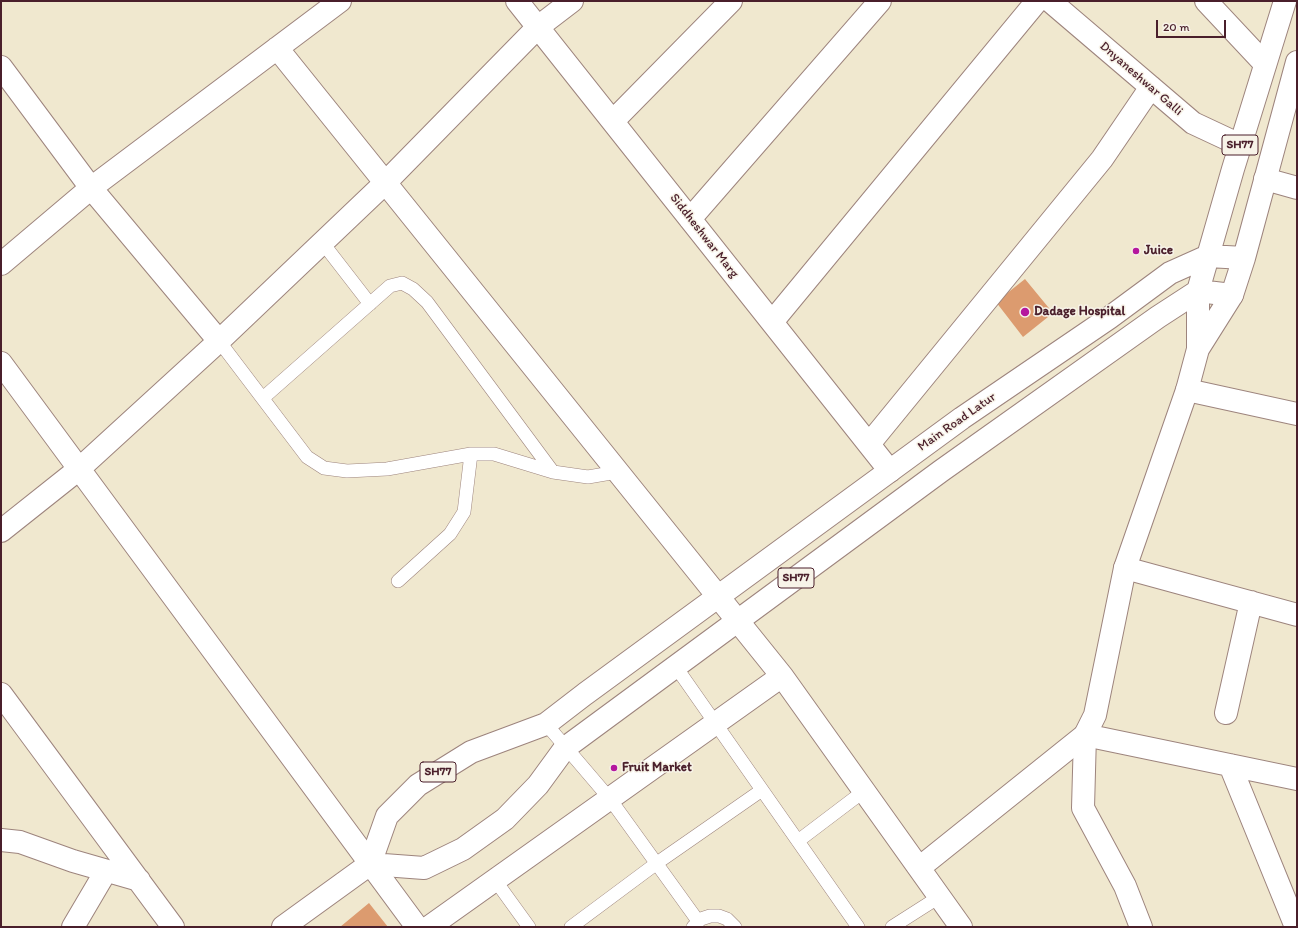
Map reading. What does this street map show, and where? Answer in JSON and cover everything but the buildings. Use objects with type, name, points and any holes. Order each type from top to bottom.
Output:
[{"type":"street","name":"Siddheshwar Marg","points":[[517,1],[890,471]]},
{"type":"street","points":[[1,531],[79,469],[220,341],[385,183],[538,27],[572,1]]},
{"type":"street","points":[[613,121],[731,1]]},
{"type":"street","points":[[690,218],[880,1]]},
{"type":"street","points":[[772,322],[1037,1]]},
{"type":"street","name":"Dnyaneshwar Galli","points":[[1050,1],[1193,123],[1240,145]]},
{"type":"street","points":[[1206,1],[1265,64]]},
{"type":"street","name":"SH77","points":[[546,724],[471,752],[418,785],[387,816],[370,864],[424,868],[463,849],[505,819],[538,785],[565,748],[941,471],[1158,317],[1198,291],[1240,145],[1285,1]]},
{"type":"street","points":[[1,264],[91,188],[336,2]]},
{"type":"street","points":[[277,48],[616,472],[782,676],[961,927]]},
{"type":"street","name":"SH77","points":[[1232,295],[1244,258],[1297,62]]},
{"type":"street","points":[[1,67],[91,188],[220,341]]},
{"type":"street","points":[[869,444],[1102,159],[1151,87]]},
{"type":"street","points":[[1265,179],[1297,188]]},
{"type":"street","name":"Main Road Latur","points":[[546,724],[684,621],[962,418],[1109,318],[1170,273],[1208,256],[1244,258]]},
{"type":"street","points":[[1141,927],[1125,886],[1083,808],[1085,736],[1095,715],[1124,568],[1187,390],[1198,349],[1198,291],[1232,295],[1198,349]]},
{"type":"street","points":[[1,363],[417,927]]},
{"type":"street","points":[[1187,390],[1297,414]]},
{"type":"street","points":[[1124,568],[1297,615]]},
{"type":"street","points":[[1226,713],[1251,602]]},
{"type":"street","points":[[430,927],[782,676]]},
{"type":"street","points":[[1,694],[174,927]]},
{"type":"street","points":[[919,868],[1085,736],[1297,779]]},
{"type":"street","points":[[1230,765],[1296,927]]},
{"type":"street","points":[[1,840],[20,842],[106,871],[139,880]]},
{"type":"street","points":[[283,927],[370,864]]},
{"type":"street","points":[[73,927],[106,871]]},
{"type":"lane","points":[[322,242],[370,304]]},
{"type":"lane","points":[[263,398],[390,286],[402,283],[413,289],[427,302],[554,472]]},
{"type":"lane","points":[[220,341],[306,457],[324,468],[347,471],[387,469],[472,454],[494,454],[554,472],[588,477],[616,472]]},
{"type":"lane","points":[[398,580],[450,534],[464,512],[472,454]]},
{"type":"lane","points":[[676,667],[858,927]]},
{"type":"lane","points":[[546,724],[610,799],[657,863],[696,924],[710,916],[719,916],[727,919],[735,927]]},
{"type":"lane","points":[[571,927],[657,863],[762,790]]},
{"type":"lane","points":[[798,841],[864,791]]},
{"type":"lane","points":[[495,880],[529,927]]},
{"type":"lane","points":[[892,927],[940,897]]},
{"type":"place","name":"Juice","points":[[1136,251]]},
{"type":"place","name":"Dadage Hospital","points":[[1025,312]]},
{"type":"place","name":"Fruit Market","points":[[614,768]]}]
